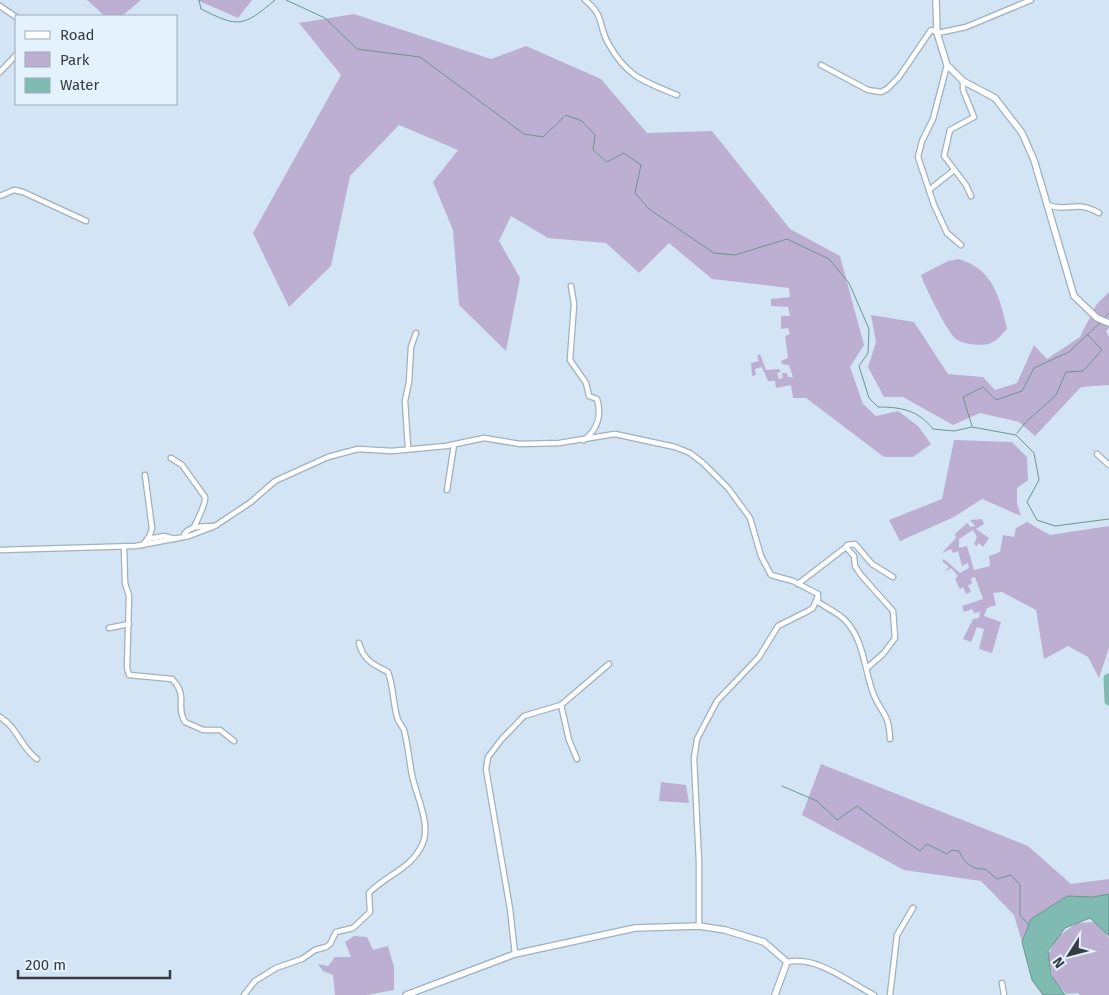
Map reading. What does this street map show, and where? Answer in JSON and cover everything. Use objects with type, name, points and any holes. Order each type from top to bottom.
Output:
[{"type":"main road","points":[[936,0],[937,33],[947,65],[963,80],[995,98],[1022,132],[1034,160],[1074,296],[1097,318],[1109,324]]},
{"type":"main road","points":[[406,995],[515,954],[635,928],[699,926],[725,930],[764,942],[772,947],[787,962],[775,995]]},
{"type":"street","points":[[585,0],[601,19],[608,44],[624,68],[638,78],[677,95]]},
{"type":"street","points":[[820,65],[868,90],[881,92],[887,89],[899,77],[930,30],[937,33],[966,27],[1031,0]]},
{"type":"street","points":[[0,6],[15,16]]},
{"type":"street","points":[[0,72],[15,56]]},
{"type":"street","points":[[947,65],[933,119],[918,153],[920,167],[946,233],[961,246]]},
{"type":"street","points":[[963,80],[963,90],[974,117],[950,130],[944,156],[953,171],[966,185],[971,196]]},
{"type":"street","points":[[929,190],[953,171]]},
{"type":"street","points":[[0,196],[14,190],[23,192],[86,221]]},
{"type":"street","points":[[1046,205],[1059,210],[1082,205],[1098,213]]},
{"type":"street","points":[[571,286],[574,304],[570,360],[586,382],[589,396],[597,399],[599,406],[596,427],[582,441]]},
{"type":"street","points":[[408,448],[405,401],[409,382],[411,347],[416,333]]},
{"type":"street","points":[[0,550],[143,545],[203,532],[251,502],[276,481],[328,457],[358,448],[392,451],[454,445],[484,438],[520,444],[582,441],[619,434],[631,439],[667,444],[696,457],[728,488],[746,512],[753,526],[767,570],[775,577],[798,584],[818,594]]},
{"type":"street","points":[[446,490],[454,445]]},
{"type":"street","points":[[1097,454],[1109,465]]},
{"type":"street","points":[[171,458],[182,465],[206,497],[206,503],[199,513],[194,527]]},
{"type":"street","points":[[143,545],[152,528],[145,475]]},
{"type":"street","points":[[183,537],[185,533],[194,527],[214,526]]},
{"type":"street","points":[[147,539],[164,536],[175,539]]},
{"type":"street","points":[[798,584],[847,545],[855,544],[872,564],[893,577]]},
{"type":"street","points":[[124,546],[125,583],[129,596],[127,668],[129,675],[172,679],[181,691],[181,712],[187,724],[206,730],[220,730],[234,741]]},
{"type":"street","points":[[846,547],[854,556],[855,566],[861,576],[893,611],[895,638],[867,668]]},
{"type":"street","points":[[818,594],[818,602],[839,615],[850,626],[867,668],[874,694],[888,718],[890,739]]},
{"type":"street","points":[[699,926],[699,862],[694,759],[697,739],[717,702],[755,662],[778,626],[813,608],[818,594]]},
{"type":"street","points":[[109,628],[129,624]]},
{"type":"street","points":[[244,995],[255,981],[276,968],[326,947],[330,944],[336,932],[353,928],[370,912],[370,893],[383,881],[401,871],[416,855],[425,839],[418,795],[403,728],[398,721],[394,692],[388,672],[367,660],[361,654],[359,643]]},
{"type":"street","points":[[515,954],[510,909],[486,770],[488,757],[500,740],[524,716],[561,705],[609,664]]},
{"type":"street","points":[[561,705],[569,740],[577,759]]},
{"type":"street","points":[[0,717],[10,724],[30,754],[37,759]]},
{"type":"street","points":[[890,995],[897,936],[913,908]]},
{"type":"street","points":[[787,962],[801,960],[816,964],[874,995]]},
{"type":"street","points":[[1002,983],[1004,995]]},
{"type":"green space","points":[[87,0],[141,0],[123,15],[104,15]]},
{"type":"green space","points":[[197,0],[252,0],[238,18]]},
{"type":"green space","points":[[354,14],[491,59],[526,46],[601,79],[647,133],[712,131],[790,229],[840,256],[864,345],[850,367],[863,404],[876,416],[898,411],[918,426],[931,444],[913,457],[884,457],[806,398],[793,398],[791,385],[776,388],[775,381],[768,381],[762,367],[755,369],[756,375],[752,376],[751,363],[759,361],[757,356],[760,354],[766,370],[779,369],[781,372],[777,373],[779,379],[783,378],[782,373],[787,373],[788,377],[793,377],[789,365],[782,364],[781,361],[788,358],[785,336],[790,334],[788,328],[781,329],[781,316],[790,316],[788,307],[771,306],[771,299],[790,297],[789,288],[712,279],[669,243],[639,273],[606,243],[548,238],[511,216],[499,241],[520,278],[506,351],[459,305],[453,230],[433,182],[458,150],[399,125],[350,176],[331,266],[289,307],[253,233],[341,75],[299,23]]},
{"type":"green space","points":[[958,259],[970,263],[979,269],[987,277],[998,296],[1007,329],[997,340],[989,344],[969,344],[956,339],[952,335],[931,298],[921,275],[948,261]]},
{"type":"green space","points":[[1109,292],[1109,328],[1106,331],[1109,337],[1109,385],[1081,387],[1035,436],[1019,422],[980,413],[953,425],[903,397],[884,397],[868,367],[876,342],[871,315],[914,322],[948,374],[983,377],[995,390],[1017,383],[1034,345],[1047,359],[1080,337],[1096,305]]},
{"type":"green space","points":[[954,440],[1012,442],[1027,457],[1028,480],[1017,488],[1017,503],[1021,516],[982,499],[954,517],[900,541],[889,520],[942,499]]},
{"type":"green space","points":[[982,519],[984,524],[976,529],[989,538],[983,547],[979,543],[977,546],[974,544],[977,537],[973,530],[959,539],[959,548],[967,546],[974,570],[990,566],[989,556],[1000,552],[1003,535],[1014,537],[1016,528],[1027,522],[1050,535],[1109,526],[1109,648],[1099,678],[1088,657],[1068,646],[1044,659],[1036,610],[1002,592],[993,593],[996,605],[987,608],[984,616],[1001,622],[992,653],[979,649],[984,629],[977,627],[971,642],[963,639],[973,619],[979,618],[980,612],[974,613],[972,609],[964,612],[962,606],[983,599],[975,577],[971,578],[972,584],[968,585],[971,592],[966,594],[963,587],[960,589],[955,579],[958,576],[951,568],[944,572],[949,567],[942,561],[944,559],[960,573],[969,568],[968,563],[962,566],[958,551],[953,553],[951,549],[942,553],[956,538],[955,534],[967,523],[971,527],[975,526],[970,520]]},
{"type":"green space","points":[[821,764],[1028,846],[1071,884],[1109,879],[1109,894],[1093,897],[1067,896],[1031,919],[1022,942],[1014,915],[981,881],[904,870],[802,815]]},
{"type":"green space","points":[[661,782],[686,785],[689,803],[659,801]]},
{"type":"green space","points":[[1097,922],[1109,938],[1109,995],[1066,994],[1053,979],[1048,955],[1056,938],[1077,923]]},
{"type":"green space","points":[[354,936],[367,937],[373,950],[388,946],[394,967],[394,990],[367,995],[335,995],[333,975],[323,971],[318,964],[328,966],[335,957],[351,957],[345,942]]},
{"type":"water","points":[[1109,894],[1109,936],[1090,918],[1065,928],[1048,951],[1051,975],[1065,995],[1043,995],[1032,980],[1022,942],[1031,919],[1067,896],[1093,897]]},
{"type":"waterway","points":[[199,0],[201,9],[233,22],[248,20],[275,0]]},
{"type":"waterway","points":[[286,0],[325,18],[357,49],[420,57],[524,134],[543,137],[566,115],[582,121],[595,135],[593,150],[607,162],[624,153],[641,165],[635,193],[649,209],[714,253],[735,255],[787,239],[829,259],[849,283],[869,329],[868,353],[859,366],[869,398],[878,407],[908,411],[921,418],[933,429],[954,431],[972,427],[1016,435],[1034,453],[1039,480],[1027,502],[1037,520],[1055,526],[1109,519]]},
{"type":"waterway","points":[[1104,318],[1109,313]]},
{"type":"waterway","points":[[972,426],[963,397],[983,387],[996,400],[1022,391],[1034,368],[1069,352],[1100,323]]},
{"type":"waterway","points":[[1017,433],[1026,422],[1056,395],[1066,372],[1083,371],[1102,350],[1088,335]]},
{"type":"waterway","points":[[1108,678],[1109,701]]},
{"type":"waterway","points":[[782,786],[817,801],[837,820],[857,806],[920,851],[927,844],[947,854],[952,850],[959,851],[963,859],[972,867],[985,869],[997,879],[1011,875],[1020,885],[1020,915],[1029,925]]}]
